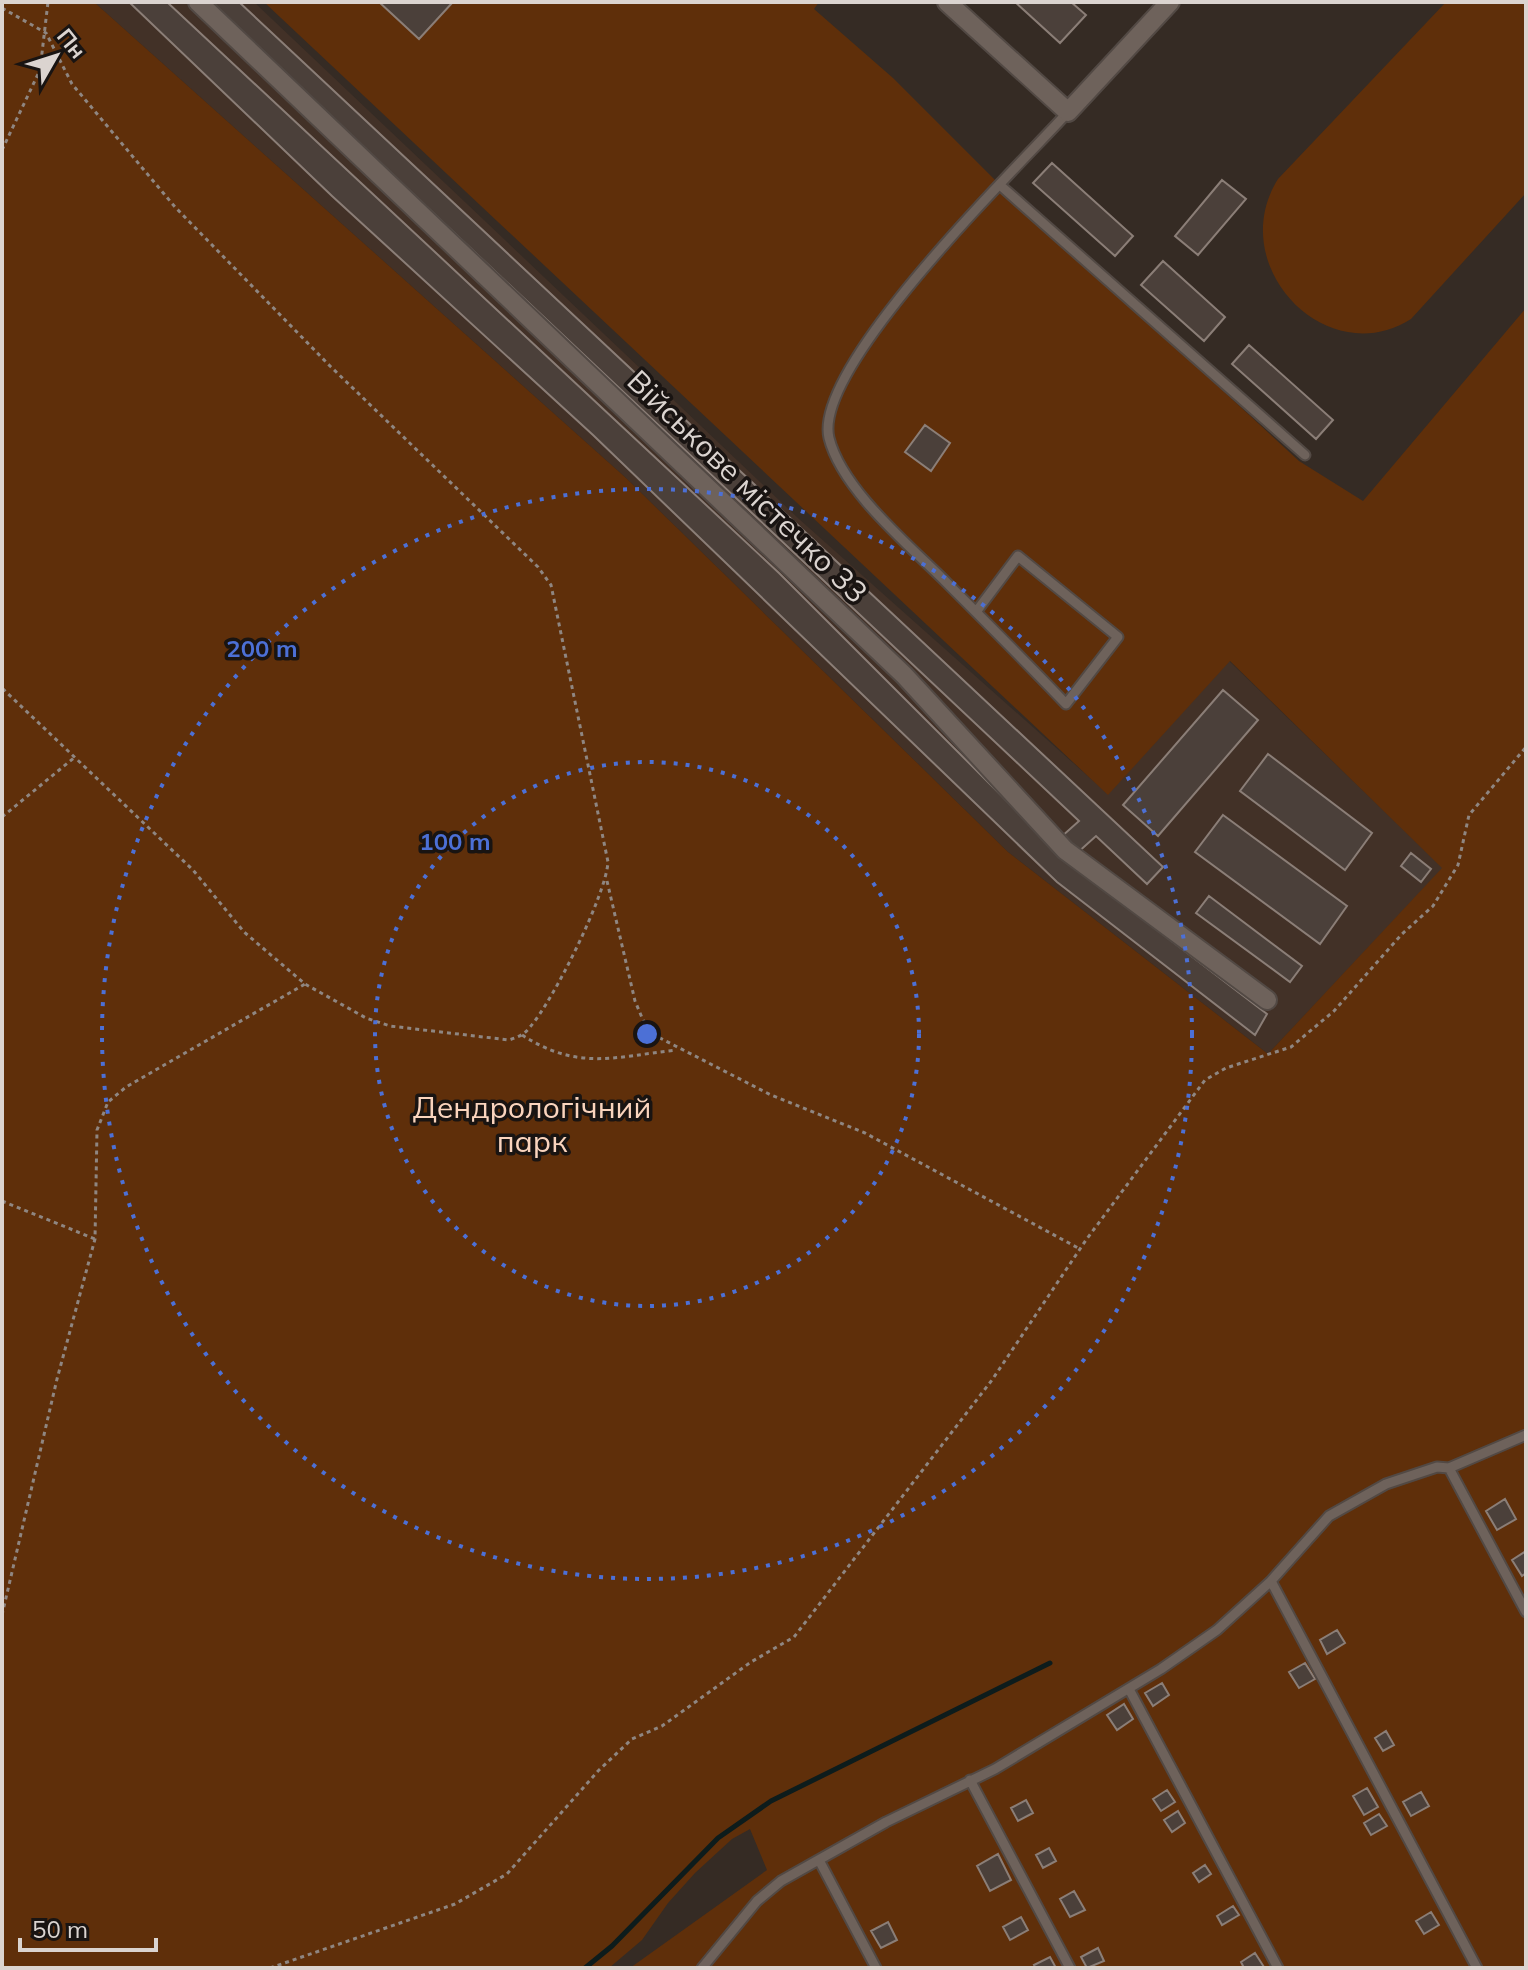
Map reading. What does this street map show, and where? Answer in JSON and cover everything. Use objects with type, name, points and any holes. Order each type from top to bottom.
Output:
[{"type":"street","name":"Військове містечко 33","points":[[198,2],[904,675],[1065,850],[1267,1000]]},
{"type":"street","points":[[947,2],[1068,112],[1170,2]]},
{"type":"lane","points":[[976,612],[1018,556],[1118,637],[1066,704],[876,512],[836,457],[828,435],[829,410],[848,368],[879,321],[1068,112]]},
{"type":"lane","points":[[1001,186],[1305,455]]},
{"type":"lane","points":[[702,1968],[757,1901],[781,1881],[1008,1762],[1129,1689],[1217,1630],[1271,1581],[1329,1516],[1386,1484],[1437,1467],[1449,1468],[1526,1435]]},
{"type":"lane","points":[[1449,1468],[1526,1612]]},
{"type":"lane","points":[[1271,1581],[1477,1968]]},
{"type":"lane","points":[[1129,1689],[1278,1968]]},
{"type":"lane","points":[[970,1780],[1070,1968]]},
{"type":"lane","points":[[819,1860],[876,1968]]},
{"type":"path","points":[[2,150],[40,70],[48,2]]},
{"type":"path","points":[[2,8],[46,33],[72,84],[175,207],[330,366],[538,567],[551,585],[608,862],[607,881],[635,1001],[643,1020],[658,1037],[679,1049],[771,1095],[865,1133],[1080,1249]]},
{"type":"path","points":[[2,688],[193,870],[244,932],[305,984],[366,1018],[390,1026],[509,1040],[522,1035],[532,1025],[573,954],[607,881]]},
{"type":"path","points":[[270,1968],[455,1904],[507,1874],[598,1771],[632,1739],[662,1726],[751,1662],[794,1637],[992,1380],[1080,1249],[1205,1080],[1235,1064],[1291,1047],[1334,1011],[1402,934],[1433,906],[1458,865],[1469,815],[1526,747]]},
{"type":"path","points":[[2,817],[75,757]]},
{"type":"path","points":[[2,1615],[57,1379],[95,1239],[97,1130],[108,1102],[126,1087],[305,984]]},
{"type":"path","points":[[522,1035],[546,1051],[584,1060],[679,1049]]},
{"type":"path","points":[[2,1201],[95,1239]]},
{"type":"shaded area","points":[[94,2],[254,2],[799,519],[1108,794],[1229,661],[1443,868],[1268,1054],[1008,852],[626,478]]},
{"type":"green space","name":"Дендрологічний парк","points":[[2,2],[94,2],[626,478],[1008,852],[1268,1054],[1442,868],[1230,661],[1108,795],[264,2],[819,2],[814,9],[893,78],[1001,186],[1299,461],[1363,501],[1526,308],[1526,1968],[630,1968],[767,1870],[750,1829],[732,1839],[695,1873],[668,1903],[642,1940],[609,1968],[2,1968]]},
{"type":"green space","points":[[1446,2],[1526,2],[1526,193],[1411,319],[1379,332],[1347,332],[1317,321],[1292,302],[1274,275],[1264,245],[1265,212],[1278,179]]},
{"type":"building","points":[[129,2],[167,2],[779,573],[1066,860],[1267,1014],[1255,1035],[1057,882],[593,435],[332,196]]},
{"type":"building","points":[[209,2],[239,2],[1163,867],[1147,884],[1096,836],[1076,854],[1061,837],[1079,821]]},
{"type":"building","points":[[379,2],[453,2],[419,39]]},
{"type":"building","points":[[1015,2],[1071,2],[1086,15],[1060,43]]},
{"type":"building","points":[[1052,163],[1133,236],[1115,256],[1033,183]]},
{"type":"building","points":[[1222,180],[1246,199],[1198,255],[1175,236]]},
{"type":"building","points":[[1163,261],[1225,317],[1204,341],[1141,285]]},
{"type":"building","points":[[1249,345],[1333,420],[1316,439],[1232,364]]},
{"type":"building","points":[[925,425],[950,443],[931,471],[905,452]]},
{"type":"building","points":[[1223,690],[1258,720],[1158,836],[1123,805]]},
{"type":"building","points":[[1268,754],[1372,833],[1345,870],[1240,791]]},
{"type":"building","points":[[1223,815],[1347,906],[1320,944],[1195,852]]},
{"type":"building","points":[[1411,853],[1431,869],[1421,882],[1401,866]]},
{"type":"building","points":[[1209,896],[1302,966],[1290,982],[1196,913]]},
{"type":"building","points":[[1505,1499],[1516,1519],[1497,1530],[1486,1511]]},
{"type":"building","points":[[1526,1551],[1526,1573],[1522,1576],[1512,1560]]},
{"type":"building","points":[[1337,1630],[1345,1643],[1327,1654],[1320,1640]]},
{"type":"building","points":[[1305,1663],[1315,1679],[1299,1688],[1289,1672]]},
{"type":"building","points":[[1162,1683],[1169,1695],[1153,1706],[1145,1693]]},
{"type":"building","points":[[1124,1704],[1133,1719],[1117,1730],[1107,1715]]},
{"type":"building","points":[[1386,1731],[1394,1745],[1383,1751],[1375,1738]]},
{"type":"building","points":[[1367,1788],[1378,1807],[1364,1815],[1353,1796]]},
{"type":"building","points":[[1167,1790],[1175,1802],[1161,1811],[1153,1799]]},
{"type":"building","points":[[1421,1792],[1429,1806],[1411,1816],[1403,1802]]},
{"type":"building","points":[[1026,1800],[1033,1813],[1018,1821],[1011,1808]]},
{"type":"building","points":[[1178,1811],[1185,1823],[1172,1832],[1164,1820]]},
{"type":"building","points":[[1379,1814],[1387,1826],[1371,1835],[1364,1823]]},
{"type":"building","points":[[1049,1848],[1056,1861],[1043,1868],[1036,1855]]},
{"type":"building","points":[[998,1854],[1011,1880],[990,1891],[977,1866]]},
{"type":"building","points":[[1205,1865],[1211,1874],[1199,1882],[1193,1873]]},
{"type":"building","points":[[1074,1891],[1085,1910],[1070,1917],[1060,1899]]},
{"type":"building","points":[[1233,1906],[1239,1915],[1222,1925],[1217,1916]]},
{"type":"building","points":[[1431,1912],[1439,1925],[1424,1934],[1416,1921]]},
{"type":"building","points":[[1021,1917],[1028,1930],[1010,1940],[1003,1927]]},
{"type":"building","points":[[888,1922],[897,1940],[881,1948],[871,1931]]},
{"type":"building","points":[[1098,1948],[1104,1961],[1087,1968],[1081,1957]]},
{"type":"building","points":[[1255,1953],[1264,1967],[1244,1968],[1241,1962]]},
{"type":"building","points":[[1050,1957],[1056,1968],[1036,1968],[1034,1965]]},
{"type":"waterway","points":[[585,1968],[612,1946],[718,1838],[771,1801],[1050,1663]]}]
